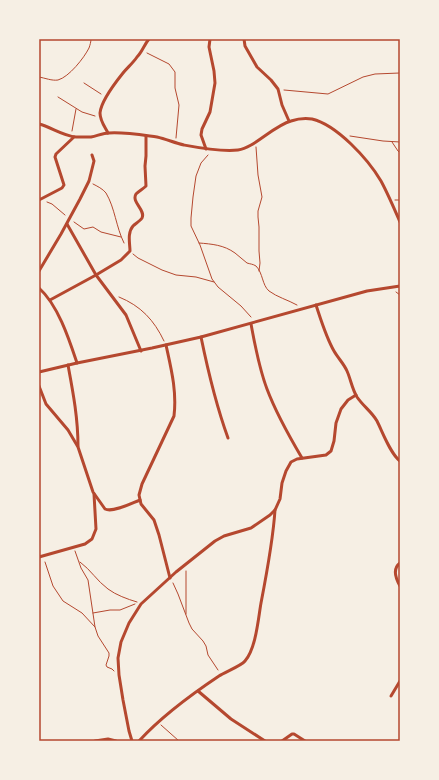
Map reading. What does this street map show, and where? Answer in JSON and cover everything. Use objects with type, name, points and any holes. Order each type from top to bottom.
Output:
[{"type":"street","points":[[108,133],[101,119],[100,112],[109,92],[122,74],[138,57],[149,39]]},
{"type":"street","points":[[206,149],[201,135],[202,129],[210,112],[215,83],[209,48],[210,39]]},
{"type":"street","points":[[244,39],[245,46],[257,67],[278,89],[282,105],[289,121]]},
{"type":"street","points":[[39,124],[63,134],[73,136],[90,137],[108,133],[132,134],[159,138],[184,145],[212,150],[239,150],[289,121],[311,119],[322,123],[340,134],[356,148],[380,180],[400,222]]},
{"type":"street","points":[[40,200],[62,188],[64,185],[55,157],[73,136]]},
{"type":"street","points":[[50,300],[121,260],[130,251],[130,229],[141,219],[142,216],[142,212],[135,197],[146,186],[146,136]]},
{"type":"street","points":[[39,271],[70,219],[89,181],[94,161],[92,155]]},
{"type":"street","points":[[67,224],[96,275],[126,315],[141,351]]},
{"type":"street","points":[[39,372],[201,337],[367,291],[400,286]]},
{"type":"street","points":[[39,288],[50,300],[71,345],[77,363]]},
{"type":"street","points":[[316,305],[331,345],[347,371],[356,395],[376,420],[391,448],[400,460]]},
{"type":"street","points":[[251,324],[258,359],[267,389],[282,422],[302,458]]},
{"type":"street","points":[[201,337],[206,363],[228,438]]},
{"type":"street","points":[[166,345],[174,384],[174,416],[142,484],[139,494],[141,504],[154,520],[170,578]]},
{"type":"street","points":[[68,365],[76,408],[78,447]]},
{"type":"street","points":[[39,386],[46,404],[68,430],[78,447],[94,492],[102,507],[108,511],[140,500]]},
{"type":"street","points":[[139,741],[158,722],[198,691],[222,674],[244,662],[252,648],[267,571],[276,510],[286,470],[291,462],[297,459],[326,455],[331,451],[336,423],[341,409],[348,400],[356,395]]},
{"type":"street","points":[[41,556],[85,544],[92,539],[96,529],[94,492]]},
{"type":"street","points":[[132,741],[119,678],[118,658],[121,642],[129,623],[141,604],[215,541],[224,536],[251,528],[276,510]]},
{"type":"street","points":[[400,563],[395,570],[400,586]]},
{"type":"street","points":[[391,696],[400,681]]},
{"type":"street","points":[[198,691],[231,719],[265,741]]},
{"type":"street","points":[[282,741],[292,734],[305,741]]},
{"type":"street","points":[[95,741],[108,739],[116,741]]},
{"type":"path","points":[[39,78],[57,80],[65,77],[84,57],[90,47],[91,39]]},
{"type":"path","points":[[141,50],[169,64],[175,72],[175,88],[179,105],[176,142]]},
{"type":"path","points":[[278,89],[328,94],[363,77],[375,74],[400,73]]},
{"type":"path","points":[[84,83],[106,99]]},
{"type":"path","points":[[58,98],[82,112],[101,119]]},
{"type":"path","points":[[73,136],[76,109]]},
{"type":"path","points":[[340,134],[400,142]]},
{"type":"path","points":[[256,141],[258,175],[262,197],[258,211],[259,271]]},
{"type":"path","points":[[392,142],[400,152]]},
{"type":"path","points":[[212,150],[201,163],[196,176],[191,226],[212,279],[224,293],[241,306],[256,322]]},
{"type":"path","points":[[89,181],[106,193],[121,237],[130,251],[138,258],[176,275],[196,277],[215,283]]},
{"type":"path","points":[[40,200],[52,204],[84,229],[93,227],[101,232],[121,237]]},
{"type":"path","points":[[199,243],[220,246],[230,250],[247,262],[256,266],[267,290],[302,309]]},
{"type":"path","points":[[109,293],[126,300],[143,311],[157,327],[166,345]]},
{"type":"path","points":[[73,548],[81,568],[88,580],[92,613],[98,636],[109,653],[106,665],[112,669],[119,678]]},
{"type":"path","points":[[41,556],[53,586],[63,601],[82,613],[95,627]]},
{"type":"path","points":[[78,561],[87,567],[108,590],[138,603],[125,609],[92,613]]},
{"type":"path","points":[[186,617],[186,576],[188,563]]},
{"type":"path","points":[[170,578],[192,629],[203,641],[208,655],[216,668],[222,674]]},
{"type":"path","points":[[158,722],[179,741]]}]
